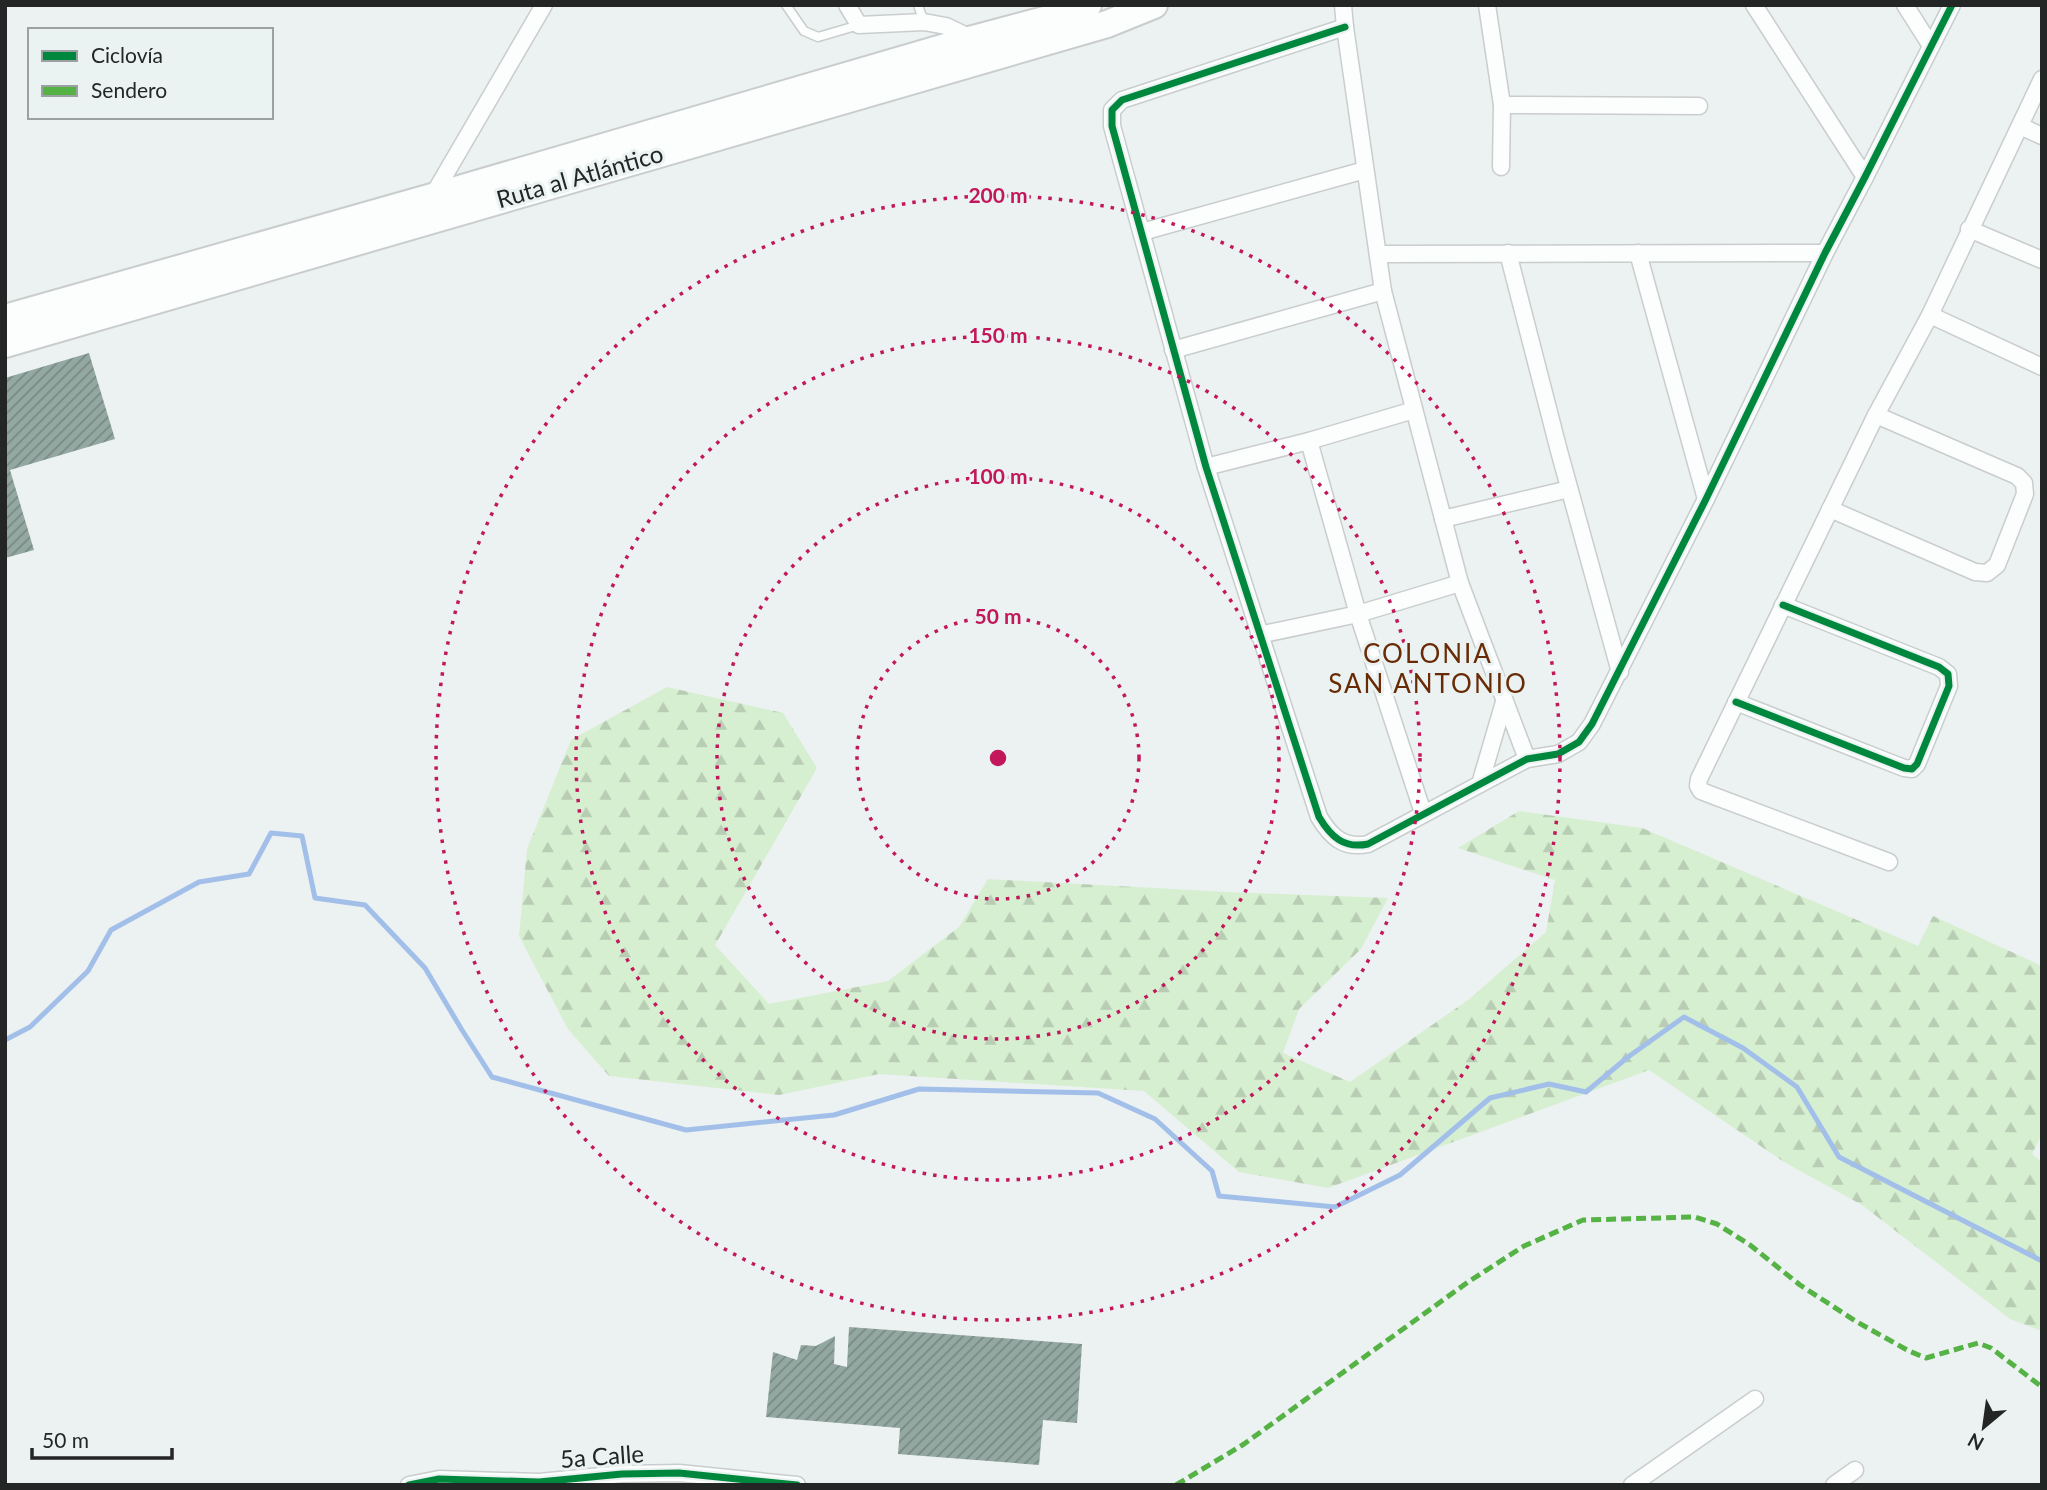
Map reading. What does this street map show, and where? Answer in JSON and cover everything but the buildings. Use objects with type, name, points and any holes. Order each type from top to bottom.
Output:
[{"type":"highway","name":"Ruta al Atlántico","points":[[5,318],[973,39],[1049,12],[1088,5]]},
{"type":"highway","name":"Ruta al Atlántico","points":[[5,344],[1094,28],[1154,5]]},
{"type":"street","points":[[432,197],[544,5]]},
{"type":"street","points":[[847,5],[859,25],[924,22],[946,26],[973,39]]},
{"type":"street","points":[[1343,5],[1383,291],[1460,583],[1527,759]]},
{"type":"street","points":[[1487,5],[1502,105],[1502,167]]},
{"type":"street","points":[[1754,5],[1865,177]]},
{"type":"street","points":[[1905,5],[1931,46]]},
{"type":"street","points":[[1345,27],[1122,100],[1112,110],[1112,125],[1206,467],[1319,817],[1326,830],[1346,845],[1354,846],[1368,844],[1527,759],[1558,754],[1579,742],[1592,724],[1706,499],[1825,253],[1952,5]]},
{"type":"street","points":[[1888,862],[1701,791],[1698,786],[1699,779],[1876,415],[1930,315],[2042,79]]},
{"type":"street","points":[[1502,105],[1699,106]]},
{"type":"street","points":[[2020,126],[2042,135]]},
{"type":"street","points":[[1142,232],[1365,170]]},
{"type":"street","points":[[1969,229],[2042,260]]},
{"type":"street","points":[[1508,253],[1620,672]]},
{"type":"street","points":[[1638,253],[1706,499]]},
{"type":"street","points":[[1378,254],[1825,253]]},
{"type":"street","points":[[1173,350],[1383,291]]},
{"type":"street","points":[[1930,315],[2042,367]]},
{"type":"street","points":[[1206,467],[1414,410]]},
{"type":"street","points":[[1830,509],[1975,572],[1987,573],[1997,565],[2025,494],[2024,483],[2017,475],[1876,415]]},
{"type":"street","points":[[1308,441],[1358,614],[1423,813]]},
{"type":"street","points":[[1443,519],[1569,489]]},
{"type":"street","points":[[1259,635],[1358,614],[1460,583]]},
{"type":"street","points":[[1735,702],[1904,768],[1912,769],[1917,764],[1950,686],[1948,674],[1938,667],[1783,604]]},
{"type":"street","points":[[1480,784],[1504,702]]},
{"type":"street","points":[[1632,1485],[1755,1399]]},
{"type":"street","points":[[1834,1485],[1855,1470]]},
{"type":"street","name":"5a Calle","points":[[409,1485],[439,1479],[539,1482],[622,1474],[679,1473],[797,1485]]},
{"type":"lane","points":[[786,5],[804,31],[818,37],[859,25]]},
{"type":"lane","points":[[918,5],[924,22]]},
{"type":"green space","points":[[667,687],[783,713],[817,768],[715,945],[769,1004],[888,981],[959,927],[988,879],[1388,898],[1361,949],[1299,1009],[1283,1053],[1350,1082],[1468,1000],[1546,932],[1555,880],[1458,848],[1519,811],[1642,828],[1918,946],[1933,916],[2042,966],[2042,1134],[2032,1154],[2042,1162],[2042,1331],[2010,1319],[1862,1205],[1784,1162],[1649,1070],[1328,1188],[1239,1172],[1144,1091],[879,1074],[779,1095],[609,1076],[568,1029],[519,936],[527,849],[571,740]]},
{"type":"waterway","points":[[5,1040],[30,1027],[88,971],[111,930],[199,882],[249,874],[271,833],[302,836],[315,898],[365,905],[425,968],[492,1077],[686,1130],[834,1115],[919,1089],[1098,1093],[1155,1119],[1212,1171],[1219,1196],[1335,1207],[1400,1175],[1490,1098],[1549,1084],[1586,1092],[1628,1057],[1684,1017],[1743,1048],[1797,1087],[1839,1157],[2042,1261]]},
{"type":"marked path","points":[[1176,1485],[1244,1444],[1468,1282],[1524,1246],[1583,1220],[1695,1217],[1717,1224],[1750,1245],[1800,1285],[1857,1322],[1909,1351],[1926,1358],[1978,1343],[1991,1348],[2042,1387]]},
{"type":"cycle path","points":[[1345,27],[1122,100],[1112,110],[1112,126],[1206,467],[1319,817],[1333,836],[1345,843],[1359,845],[1368,844],[1527,759],[1558,754],[1579,742],[1592,724],[1706,499],[1825,253],[1952,5]]},
{"type":"cycle path","points":[[1736,702],[1904,768],[1912,769],[1917,764],[1949,686],[1948,674],[1939,667],[1783,605]]},
{"type":"cycle path","points":[[409,1485],[439,1479],[539,1482],[622,1474],[679,1473],[797,1485]]},
{"type":"district","name":"COLONIA SAN ANTONIO","points":[[1428,669]]}]
